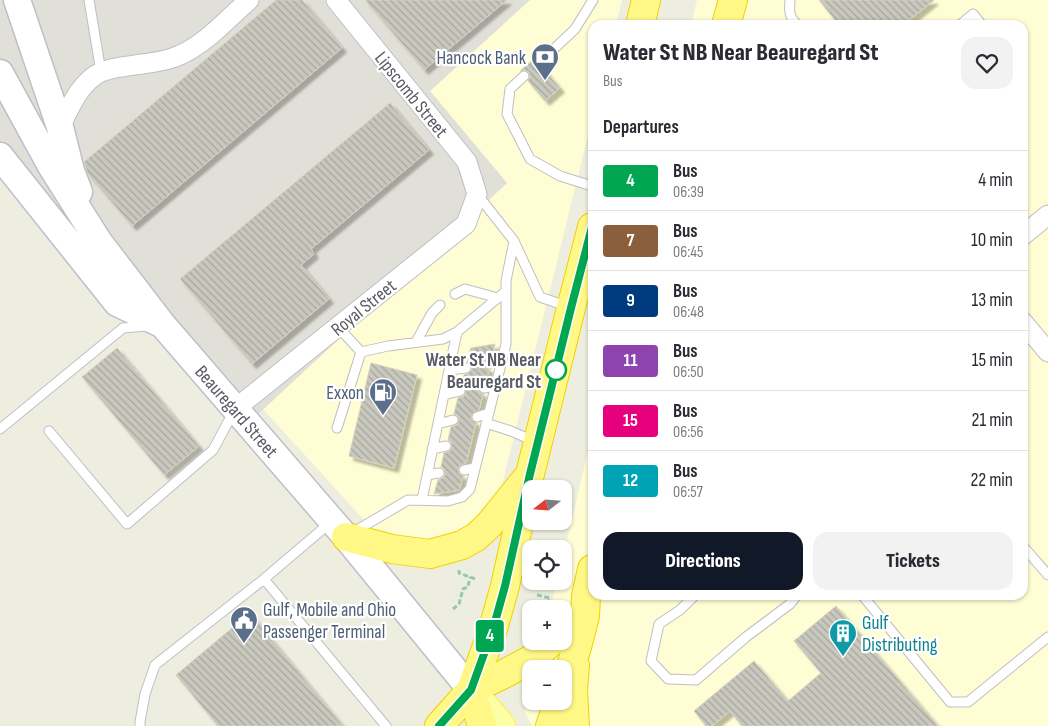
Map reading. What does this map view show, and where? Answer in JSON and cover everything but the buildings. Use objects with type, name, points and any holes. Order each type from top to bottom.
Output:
[{"type":"highway","points":[[641,20],[646,0]]},
{"type":"highway","points":[[727,20],[733,0]]},
{"type":"highway","points":[[439,726],[471,690],[493,629],[588,242]]},
{"type":"highway","points":[[339,529],[392,549],[410,552],[430,554],[462,545],[476,537],[489,525],[530,474]]},
{"type":"highway","points":[[572,623],[586,596],[588,587]]},
{"type":"highway","points":[[471,690],[502,676],[546,650]]},
{"type":"highway","points":[[566,650],[573,690],[575,726]]},
{"type":"highway","points":[[471,690],[482,726]]},
{"type":"highway","points":[[550,726],[556,710]]},
{"type":"main road","name":"Beauregard Street","points":[[471,690],[501,726]]},
{"type":"street","points":[[17,0],[60,127],[71,170],[99,242]]},
{"type":"street","points":[[60,127],[77,94],[88,81],[101,72],[178,56],[200,44],[249,0]]},
{"type":"street","name":"Lipscomb Street","points":[[336,0],[467,162],[477,194]]},
{"type":"street","name":"Beauregard Street","points":[[1,75],[51,166],[99,242],[162,324],[339,529],[471,690]]},
{"type":"street","points":[[0,156],[116,303],[162,324]]},
{"type":"street","name":"Royal Street","points":[[235,409],[466,224],[477,194]]},
{"type":"street","points":[[1028,231],[1048,215]]},
{"type":"street","points":[[1028,328],[1048,352]]},
{"type":"lane","points":[[89,0],[101,72]]},
{"type":"lane","points":[[539,63],[575,29],[593,0]]},
{"type":"lane","points":[[790,0],[789,11],[793,20]]},
{"type":"lane","points":[[966,20],[973,14],[978,20]]},
{"type":"lane","points":[[524,76],[510,89],[508,114],[530,159],[560,176],[588,185]]},
{"type":"lane","points":[[477,194],[514,241],[540,297],[571,308]]},
{"type":"lane","points":[[140,726],[145,694],[155,665],[264,580],[339,529],[408,500],[448,501],[462,497],[470,489],[506,344],[506,281],[514,241]]},
{"type":"lane","points":[[454,294],[465,289],[498,298]]},
{"type":"lane","points":[[361,352],[388,346],[443,339],[457,332],[506,291]]},
{"type":"lane","points":[[416,342],[432,313],[440,305]]},
{"type":"lane","points":[[0,429],[123,328],[162,324]]},
{"type":"lane","points":[[338,327],[361,352]]},
{"type":"lane","points":[[422,500],[457,332]]},
{"type":"lane","points":[[337,428],[361,352]]},
{"type":"lane","points":[[490,363],[502,361]]},
{"type":"lane","points":[[449,370],[466,368]]},
{"type":"lane","points":[[484,388],[496,386]]},
{"type":"lane","points":[[444,395],[460,391]]},
{"type":"lane","points":[[49,431],[127,524],[213,450],[235,409]]},
{"type":"lane","points":[[477,417],[489,413]]},
{"type":"lane","points":[[438,424],[452,420]]},
{"type":"lane","points":[[486,423],[511,431],[538,443]]},
{"type":"lane","points":[[471,441],[483,438]]},
{"type":"lane","points":[[432,449],[446,446]]},
{"type":"lane","points":[[464,470],[475,468]]},
{"type":"lane","points":[[427,475],[440,473]]},
{"type":"lane","points":[[1028,552],[1048,575]]},
{"type":"lane","points":[[264,580],[386,726]]},
{"type":"lane","points":[[690,600],[680,610],[659,624],[651,661],[668,679],[696,680],[793,600]]},
{"type":"lane","points":[[866,600],[950,702],[968,702],[1048,636]]},
{"type":"path","points":[[453,609],[459,604],[463,589],[468,587],[473,578],[460,573],[458,568]]},
{"type":"path","points":[[537,595],[550,598],[550,600]]},
{"type":"shaded area","points":[[0,0],[530,0],[430,91],[507,183],[240,431],[0,147]]},
{"type":"shaded area","points":[[530,0],[622,0],[617,20],[588,20],[588,135],[500,493],[491,511],[442,545],[390,541],[373,530],[263,409],[507,183],[430,91]]},
{"type":"shaded area","points":[[697,0],[1048,0],[1048,337],[1028,313],[1028,20],[692,20]]},
{"type":"shaded area","points":[[1028,341],[1048,364],[1048,726],[532,726],[526,710],[572,710],[572,660],[545,660],[555,650],[572,650],[572,600],[552,600],[555,590],[572,590],[572,540],[567,540],[569,530],[572,530],[572,519],[588,451],[588,600],[1028,600]]},
{"type":"bus line","name":"4","points":[[439,726],[471,690],[493,629],[588,242]]},
{"type":"place","name":"Hancock Bank","points":[[545,81]]},
{"type":"place","name":"Water St NB Near Beauregard St","points":[[556,370]]},
{"type":"place","name":"Exxon","points":[[383,416]]},
{"type":"place","name":"Gulf, Mobile and Ohio Passenger Terminal","points":[[244,644]]},
{"type":"place","name":"Gulf Distributing","points":[[843,657]]}]
